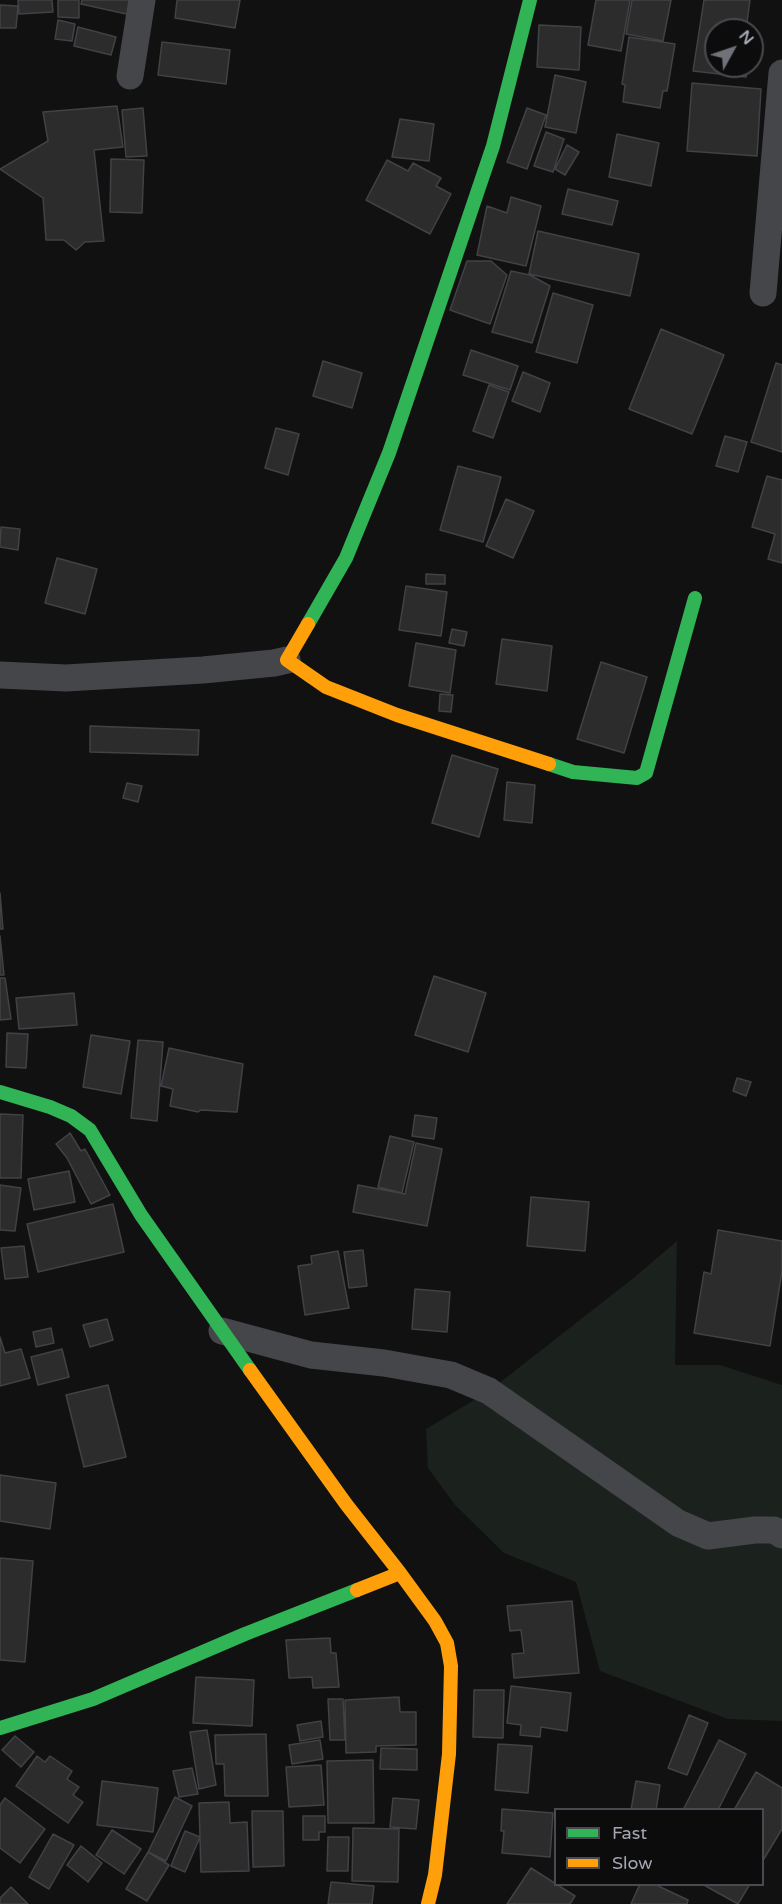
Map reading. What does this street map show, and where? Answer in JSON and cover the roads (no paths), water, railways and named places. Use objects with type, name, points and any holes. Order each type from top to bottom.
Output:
[{"type":"street","points":[[130,75],[142,0]]},
{"type":"street","points":[[0,675],[88,677],[203,670],[287,660],[346,558],[389,453],[493,146],[530,0]]},
{"type":"street","points":[[763,293],[782,74]]},
{"type":"street","points":[[287,660],[326,687],[408,719],[573,772],[637,778],[646,773],[695,598]]},
{"type":"street","points":[[0,1092],[50,1107],[71,1116],[90,1130],[141,1215],[339,1495],[435,1621],[447,1642],[451,1666],[449,1754],[435,1875],[428,1904]]},
{"type":"street","points":[[222,1331],[310,1355],[384,1363],[451,1375],[489,1391],[678,1523],[708,1536],[755,1530],[774,1530],[782,1535]]},
{"type":"street","points":[[0,1728],[93,1699],[245,1634],[400,1573]]}]
